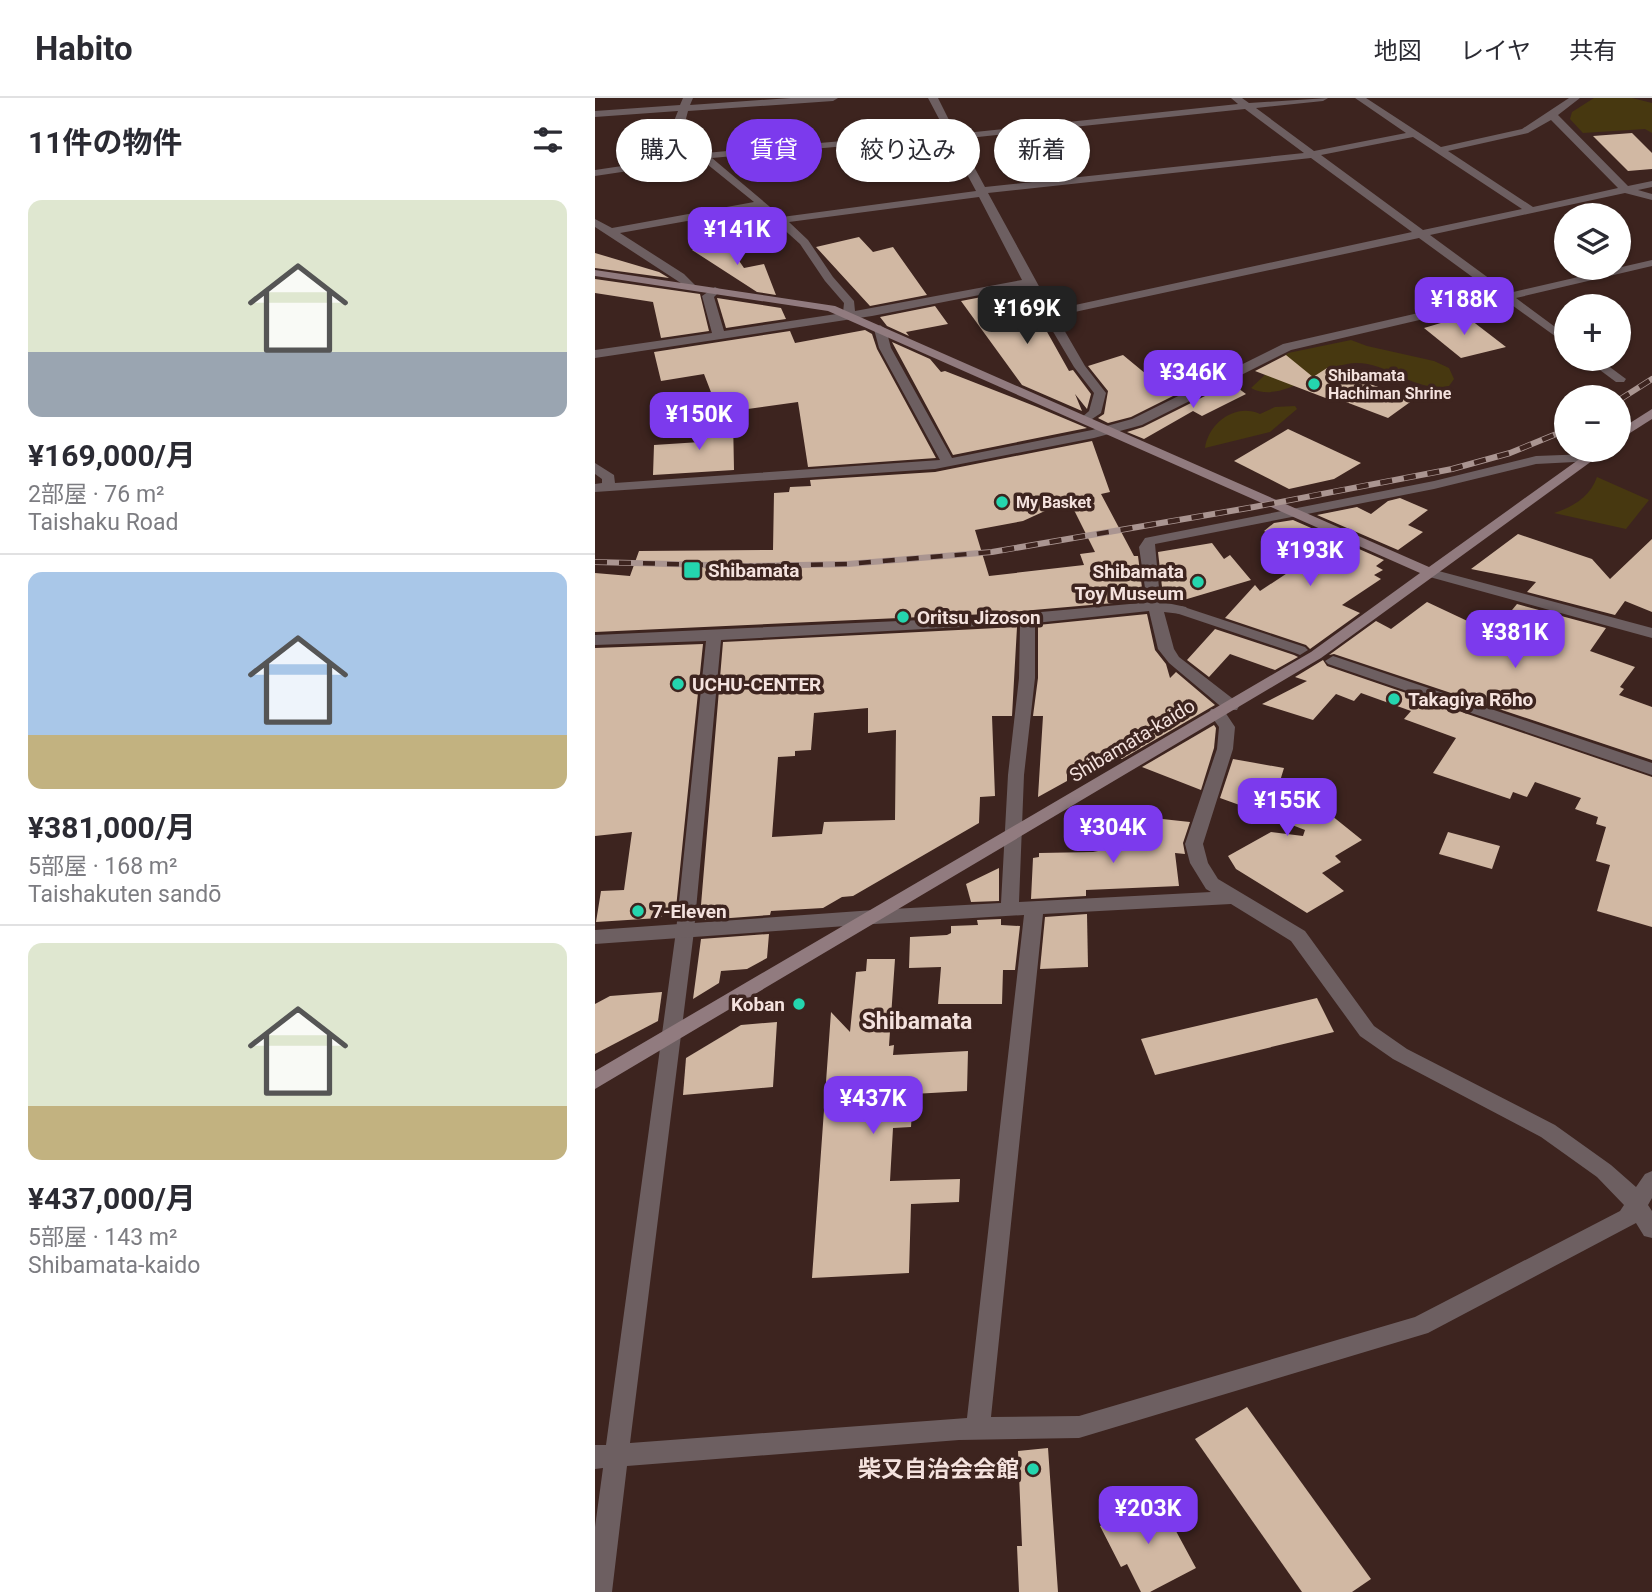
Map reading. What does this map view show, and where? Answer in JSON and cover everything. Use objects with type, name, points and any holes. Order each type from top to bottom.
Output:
[{"type":"main road","points":[[595,273],[811,304],[849,315],[1431,573]]},
{"type":"main road","points":[[1631,427],[1652,412]]},
{"type":"main road","name":"Shibamata-kaido","points":[[595,1081],[1316,655],[1584,462]]},
{"type":"street","points":[[595,114],[686,103],[832,98]]},
{"type":"street","points":[[933,98],[944,119]]},
{"type":"street","points":[[1236,98],[1554,332]]},
{"type":"street","points":[[980,132],[1323,98]]},
{"type":"street","points":[[1360,98],[1532,211]]},
{"type":"street","points":[[1440,150],[1524,131],[1575,98]]},
{"type":"street","points":[[1552,115],[1626,190],[1652,197]]},
{"type":"street","points":[[781,220],[981,192],[1313,154],[1415,134]]},
{"type":"street","points":[[712,155],[836,145]]},
{"type":"street","points":[[712,163],[781,220],[803,242],[850,303],[849,315]]},
{"type":"street","points":[[595,173],[616,170]]},
{"type":"street","points":[[976,182],[1029,282],[1080,367],[1100,393],[1095,413],[1086,419]]},
{"type":"street","points":[[1050,314],[1652,184]]},
{"type":"street","points":[[610,232],[762,204]]},
{"type":"street","points":[[595,222],[680,276],[690,286]]},
{"type":"street","points":[[602,487],[948,463],[1111,430],[1137,422],[1287,347],[1652,263]]},
{"type":"street","points":[[595,354],[849,315],[1029,282]]},
{"type":"street","points":[[715,290],[708,296],[719,335]]},
{"type":"street","points":[[880,329],[885,348],[948,463]]},
{"type":"street","points":[[1608,371],[1620,379]]},
{"type":"street","points":[[1554,458],[1536,460],[1434,485],[1290,511],[1150,541],[1146,547],[1166,649],[1224,710],[1227,727],[1225,749],[1194,844],[1199,863],[1212,884],[1298,936],[1367,1031],[1400,1054],[1548,1131],[1604,1171],[1629,1195],[1652,1229]]},
{"type":"street","points":[[595,467],[609,478],[602,487]]},
{"type":"street","points":[[1431,573],[1652,633]]},
{"type":"street","points":[[595,640],[714,637],[1028,619],[1158,607],[1181,610],[1300,650]]},
{"type":"street","points":[[1010,911],[1020,725],[1027,678],[1028,619]]},
{"type":"street","points":[[599,1592],[606,1456],[672,1035],[714,637]]},
{"type":"street","points":[[1333,661],[1652,769]]},
{"type":"street","points":[[595,937],[874,917],[1236,897]]},
{"type":"street","points":[[978,1429],[1034,909]]},
{"type":"street","points":[[606,1456],[978,1429],[1079,1427],[1420,1325],[1628,1217],[1652,1180]]},
{"type":"shaded area","points":[[1594,98],[1632,98],[1652,103],[1652,133],[1645,129],[1583,133],[1570,119],[1572,112]]},
{"type":"shaded area","points":[[1351,340],[1434,361],[1449,368],[1454,379],[1449,386],[1423,385],[1361,363],[1335,367],[1274,392],[1251,388],[1288,353]]},
{"type":"shaded area","points":[[1295,406],[1297,409],[1270,432],[1205,448],[1212,430],[1233,413],[1251,411],[1260,414],[1275,407]]},
{"type":"shaded area","points":[[1597,477],[1649,500],[1626,529],[1554,513],[1580,500]]},
{"type":"building","points":[[1632,133],[1652,153],[1652,169],[1628,171],[1593,136]]},
{"type":"building","points":[[859,237],[873,252],[893,247],[927,295],[870,306],[816,247]]},
{"type":"building","points":[[724,239],[744,268],[764,264],[776,295],[757,292],[692,250]]},
{"type":"building","points":[[595,253],[659,272],[669,278],[595,268]]},
{"type":"building","points":[[595,279],[700,294],[709,331],[661,338],[653,302],[595,293]]},
{"type":"building","points":[[1023,289],[1069,371],[1073,370],[1091,394],[1087,409],[1075,394],[1082,411],[1022,385],[961,301]]},
{"type":"building","points":[[717,298],[781,308],[786,319],[726,328]]},
{"type":"building","points":[[935,306],[948,324],[906,332],[909,336],[887,326],[880,317]]},
{"type":"building","points":[[1467,317],[1506,347],[1461,358],[1424,328]]},
{"type":"building","points":[[865,330],[872,334],[877,349],[936,458],[808,467],[798,402],[719,413],[704,374],[661,381],[654,352],[790,331],[795,343]]},
{"type":"building","points":[[892,342],[930,359],[941,372],[945,371],[1087,428],[953,455]]},
{"type":"building","points":[[1123,355],[1146,374],[1156,370],[1169,377],[1204,365],[1217,374],[1131,417],[1108,423],[1098,418],[1104,414],[1108,391],[1088,366]]},
{"type":"building","points":[[1286,355],[1313,377],[1327,368],[1413,400],[1388,418],[1338,399],[1336,402],[1255,371]]},
{"type":"building","points":[[1231,383],[1246,394],[1202,416],[1193,411],[1144,439],[1127,432],[1143,427]]},
{"type":"building","points":[[733,418],[734,470],[653,475],[654,445],[700,442],[700,423]]},
{"type":"building","points":[[1288,429],[1361,463],[1334,479],[1289,489],[1234,461]]},
{"type":"building","points":[[1092,441],[1110,492],[1101,494],[1134,556],[1138,556],[1142,588],[1148,600],[987,614],[595,632],[595,573],[630,576],[639,551],[773,550],[774,493],[789,492],[790,487],[811,486],[810,480],[935,472]],"holes":[[[1069,500],[1095,552],[1080,554],[1084,565],[989,576],[975,530],[1023,521]]]},
{"type":"building","points":[[1400,498],[1428,510],[1408,525],[1423,532],[1398,550],[1317,515],[1357,507],[1371,514],[1388,501]]},
{"type":"building","points":[[1293,520],[1384,560],[1376,566],[1383,570],[1374,575],[1381,579],[1342,605],[1360,613],[1310,649],[1306,645],[1225,618],[1255,585],[1260,591],[1316,554],[1264,531],[1274,523]]},
{"type":"building","points":[[1518,534],[1592,559],[1610,579],[1652,539],[1652,612],[1625,601],[1615,615],[1527,592],[1536,582],[1471,569]]},
{"type":"building","points":[[1212,543],[1224,559],[1230,555],[1251,580],[1177,602],[1169,601],[1162,587],[1158,552]]},
{"type":"building","points":[[1427,602],[1493,633],[1517,604],[1606,628],[1590,651],[1635,667],[1620,687],[1624,689],[1619,695],[1652,707],[1652,760],[1334,654],[1329,655],[1376,621],[1391,629]]},
{"type":"building","points":[[1147,614],[1155,650],[1166,664],[1170,678],[1176,672],[1215,705],[1122,759],[1104,752],[1067,773],[1067,781],[1038,797],[1043,716],[1033,716],[1038,678],[1038,625]]},
{"type":"building","points":[[1017,627],[1012,716],[992,716],[995,796],[980,797],[979,823],[853,896],[842,897],[823,908],[771,911],[770,915],[704,920],[704,917],[700,917],[723,642]],"holes":[[[868,708],[868,733],[896,730],[895,820],[824,822],[822,834],[772,837],[778,757],[795,756],[795,751],[811,750],[814,713]]]},
{"type":"building","points":[[1215,629],[1298,657],[1275,670],[1230,654],[1209,677],[1187,660]]},
{"type":"building","points":[[703,644],[676,908],[659,918],[596,922],[601,891],[624,890],[632,832],[595,836],[595,648]]},
{"type":"building","points":[[1323,660],[1327,666],[1652,777],[1652,927],[1597,911],[1610,865],[1596,861],[1606,827],[1596,824],[1598,817],[1575,809],[1581,798],[1535,782],[1527,797],[1513,792],[1510,799],[1433,773],[1456,738],[1404,719],[1411,711],[1361,693],[1354,701],[1336,694],[1313,720],[1262,704],[1307,681],[1295,677]]},
{"type":"building","points":[[1214,725],[1214,748],[1201,790],[1142,767]]},
{"type":"building","points":[[1233,759],[1284,768],[1280,781],[1281,786],[1286,787],[1284,791],[1306,795],[1362,840],[1335,856],[1341,862],[1322,873],[1344,891],[1307,913],[1236,869],[1228,856],[1271,832],[1303,836],[1305,830],[1287,823],[1294,819],[1259,812],[1220,798]]},
{"type":"building","points":[[1153,818],[1190,822],[1183,843],[1185,854],[1175,853],[1179,886],[1086,890],[1086,896],[1031,899],[1033,858],[1039,857],[1039,853],[1093,852],[1145,842]]},
{"type":"building","points":[[1448,832],[1500,846],[1492,869],[1439,854]]},
{"type":"building","points":[[999,868],[999,901],[971,902],[966,884]]},
{"type":"building","points":[[1087,914],[1088,967],[1040,969],[1045,917]]},
{"type":"building","points":[[1001,919],[1001,925],[1020,926],[1015,970],[1003,970],[1002,1004],[938,1004],[941,967],[909,968],[910,937],[947,935],[951,933],[951,926],[978,925],[977,920]]},
{"type":"building","points":[[769,934],[767,958],[747,969],[721,971],[719,983],[693,999],[701,939]]},
{"type":"building","points":[[867,959],[895,959],[889,1046],[894,1045],[893,1055],[968,1051],[967,1091],[913,1094],[911,1127],[893,1128],[890,1181],[960,1179],[959,1202],[911,1204],[909,1273],[812,1278],[831,1012],[850,1032],[856,972],[866,971]]},
{"type":"building","points":[[662,992],[658,1021],[595,1054],[595,1004],[610,996]]},
{"type":"building","points":[[1317,998],[1334,1032],[1155,1075],[1141,1039]]},
{"type":"building","points":[[777,1022],[773,1087],[683,1095],[686,1058],[741,1025]]},
{"type":"building","points":[[1247,1407],[1371,1579],[1352,1592],[1302,1592],[1195,1439]]},
{"type":"building","points":[[1048,1448],[1058,1592],[1019,1592],[1017,1546],[1022,1546],[1018,1451]]},
{"type":"building","points":[[1157,1496],[1196,1568],[1150,1592],[1141,1592],[1127,1564],[1121,1567],[1100,1526]]},
{"type":"railway","points":[[1631,392],[1652,379]]},
{"type":"railway","points":[[595,562],[746,566],[848,564],[992,552],[1254,507],[1452,469],[1510,453],[1554,435]]},
{"type":"place","name":"Shibamata Hachiman Shrine","points":[[1314,384]]},
{"type":"place","name":"My Basket","points":[[1002,502]]},
{"type":"place","name":"Shibamata","points":[[692,570]]},
{"type":"place","name":"Shibamata Toy Museum","points":[[1198,582]]},
{"type":"place","name":"Oritsu Jizoson","points":[[903,617]]},
{"type":"place","name":"UCHU-CENTER","points":[[678,684]]},
{"type":"place","name":"Takagiya Rōho","points":[[1394,699]]},
{"type":"place","name":"7-Eleven","points":[[638,911]]},
{"type":"place","name":"Koban","points":[[799,1004]]},
{"type":"place","name":"柴又自治会会館","points":[[1033,1469]]},
{"type":"district","name":"Shibamata","points":[[917,1021]]}]
